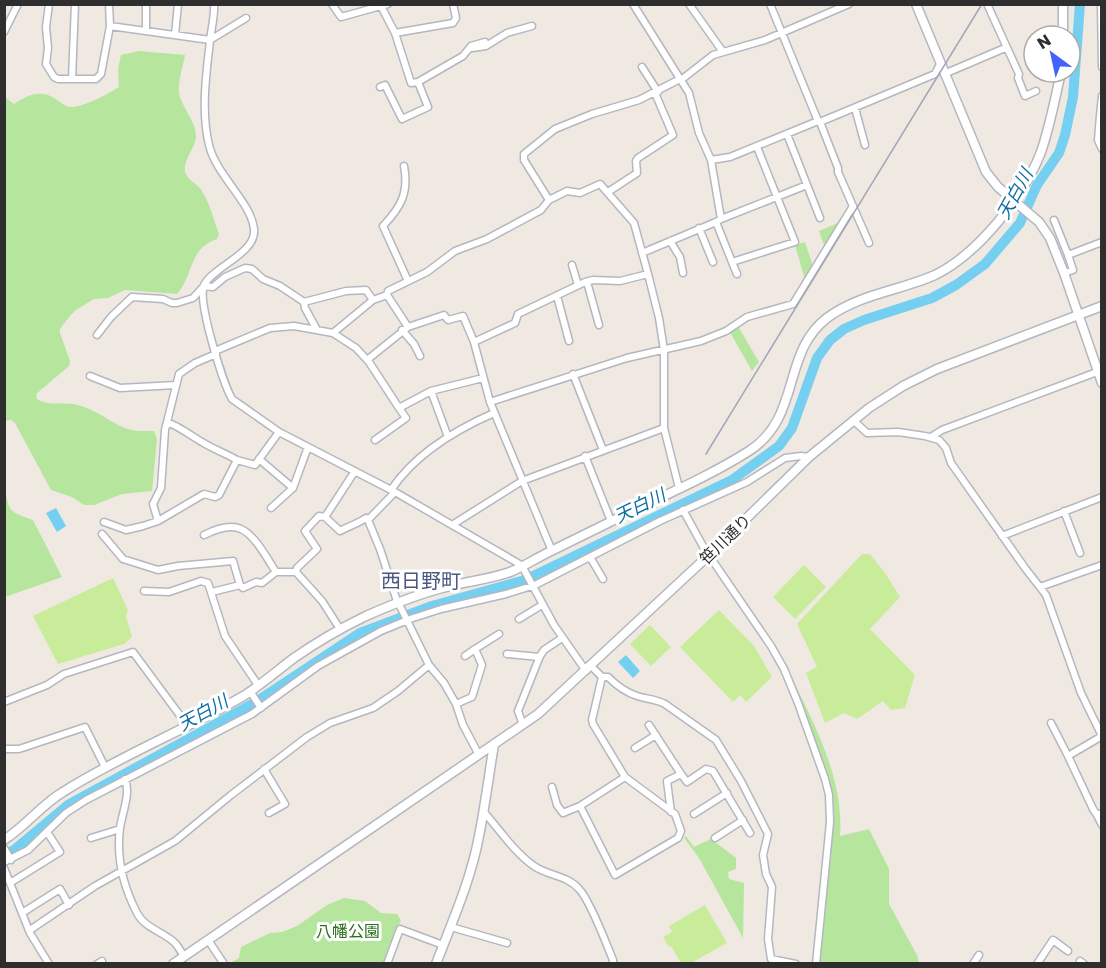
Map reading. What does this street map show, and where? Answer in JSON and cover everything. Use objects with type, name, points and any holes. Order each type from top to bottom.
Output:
[{"type":"street","points":[[4,32],[18,4]]},
{"type":"street","points":[[50,4],[46,27],[48,48],[46,64],[54,77],[58,79],[96,79],[101,74],[110,27],[109,4]]},
{"type":"street","points":[[72,79],[75,4]]},
{"type":"street","points":[[146,4],[146,31]]},
{"type":"street","points":[[175,35],[178,4]]},
{"type":"street","points":[[97,334],[132,297],[163,298],[172,303],[193,298],[211,277],[248,246],[254,238],[252,219],[216,164],[209,147],[205,106],[214,4]]},
{"type":"street","points":[[332,4],[341,17],[388,4]]},
{"type":"street","points":[[351,4],[354,14]]},
{"type":"street","points":[[395,33],[453,23],[456,18],[453,4]]},
{"type":"street","points":[[633,4],[691,99],[699,134],[711,160],[718,221],[737,274]]},
{"type":"street","points":[[689,4],[723,52]]},
{"type":"street","points":[[770,4],[869,243]]},
{"type":"street","points":[[549,200],[521,159],[555,129],[656,92],[681,80],[713,55],[757,43],[849,4]]},
{"type":"street","points":[[916,4],[986,172],[998,186],[1039,222],[1050,238],[1101,383]]},
{"type":"street","points":[[1063,4],[1063,24]]},
{"type":"street","points":[[1101,4],[1101,66]]},
{"type":"street","points":[[380,6],[395,33],[411,83],[418,82],[463,56],[473,44],[485,42]]},
{"type":"street","points":[[988,6],[1005,48],[1008,48],[1025,96],[1036,91]]},
{"type":"street","points":[[110,27],[210,40],[246,18]]},
{"type":"street","points":[[468,49],[486,46],[507,33],[532,26]]},
{"type":"street","points":[[944,74],[1005,48]]},
{"type":"street","points":[[711,160],[730,158],[855,108],[934,74],[940,64]]},
{"type":"street","points":[[608,192],[637,173],[638,158],[674,135],[656,92],[642,67]]},
{"type":"street","points":[[380,87],[385,85],[402,119],[428,107],[418,82]]},
{"type":"street","points":[[4,840],[19,830],[58,795],[105,767],[251,692],[298,656],[340,629],[399,603],[449,586],[507,573],[716,470],[751,450],[764,440],[777,421],[789,397],[805,342],[812,331],[825,319],[845,306],[934,275],[969,251],[997,225],[1016,202],[1040,155],[1058,84]]},
{"type":"street","points":[[1101,96],[1098,140],[1101,149]]},
{"type":"street","points":[[855,108],[865,145]]},
{"type":"street","points":[[787,134],[820,218]]},
{"type":"street","points":[[732,262],[795,242],[757,147]]},
{"type":"street","points":[[404,166],[406,178],[401,202],[398,210],[383,226],[408,281]]},
{"type":"street","points":[[333,333],[373,300],[387,295],[388,291],[427,272],[455,251],[493,237],[541,210],[549,200],[567,191],[580,193],[600,184],[634,223],[648,274],[664,350],[664,428],[679,488]]},
{"type":"street","points":[[642,253],[807,184]]},
{"type":"street","points":[[490,402],[627,358],[701,341],[726,331],[747,317],[793,304],[853,206]]},
{"type":"street","points":[[1054,220],[1073,270],[1064,273]]},
{"type":"street","points":[[699,228],[713,262]]},
{"type":"street","points":[[670,241],[680,257],[683,273]]},
{"type":"street","points":[[1068,255],[1101,242]]},
{"type":"street","points":[[572,265],[579,285]]},
{"type":"street","points":[[204,286],[213,287],[225,277],[245,268],[252,268],[263,279],[280,286],[304,302],[317,330]]},
{"type":"street","points":[[474,342],[515,323],[518,314],[579,285],[587,282],[620,281],[648,274]]},
{"type":"street","points":[[587,282],[599,325]]},
{"type":"street","points":[[204,286],[202,302],[223,380],[232,399],[279,432],[393,491],[522,566],[530,585],[562,638],[588,668],[602,677],[608,677],[620,688],[638,697],[657,699],[716,740],[736,772],[768,834],[763,855],[766,874],[772,887],[768,939],[771,959],[796,963]]},
{"type":"street","points":[[304,302],[346,291],[366,290],[373,300]]},
{"type":"street","points":[[387,295],[420,357]]},
{"type":"street","points":[[557,296],[569,341]]},
{"type":"street","name":"笹川通り","points":[[173,963],[522,725],[588,668],[809,458],[853,420],[903,386],[937,369],[1101,306]]},
{"type":"street","points":[[368,360],[405,328],[444,315],[448,320],[464,316],[474,342],[494,413],[552,551]]},
{"type":"street","points":[[158,520],[153,504],[161,488],[167,422],[179,374],[183,369],[216,352],[270,328],[294,327],[333,333],[356,348],[368,360],[406,418],[375,440]]},
{"type":"street","points":[[931,437],[942,430],[1098,370]]},
{"type":"street","points":[[573,374],[603,450]]},
{"type":"street","points":[[90,376],[120,388],[176,385]]},
{"type":"street","points":[[399,408],[431,391],[483,378]]},
{"type":"street","points":[[431,391],[448,437]]},
{"type":"street","points":[[368,520],[393,491],[401,475],[464,426],[494,413]]},
{"type":"street","points":[[853,420],[867,433],[898,432],[939,440],[946,448],[951,463],[1040,586],[1050,603],[1081,693],[1101,736],[1068,756]]},
{"type":"street","points":[[167,422],[181,427],[202,442],[237,460],[255,465],[279,432]]},
{"type":"street","points":[[452,525],[522,481],[664,428]]},
{"type":"street","points":[[271,508],[293,488],[308,447]]},
{"type":"street","points":[[585,456],[611,521]]},
{"type":"street","points":[[4,848],[8,860],[28,850],[71,810],[261,708],[298,679],[340,652],[381,631],[441,609],[530,585],[683,510],[747,482],[785,458],[801,456],[809,458]]},
{"type":"street","points":[[259,459],[293,488]]},
{"type":"street","points":[[104,522],[126,530],[158,520],[204,494],[215,497],[219,495],[237,460]]},
{"type":"street","points":[[325,517],[356,471]]},
{"type":"street","points":[[1002,536],[1101,497]]},
{"type":"street","points":[[683,510],[709,555],[784,669],[829,795],[830,822],[816,963]]},
{"type":"street","points":[[1064,512],[1080,553]]},
{"type":"street","points":[[296,572],[297,568],[317,549],[305,531],[319,516],[325,517],[338,531],[366,518],[368,520]]},
{"type":"street","points":[[368,520],[399,603],[429,666],[444,683],[456,704],[478,755]]},
{"type":"street","points":[[204,535],[229,527],[241,529],[260,548],[276,572]]},
{"type":"street","points":[[102,534],[123,559],[158,570],[232,561],[240,585]]},
{"type":"street","points":[[590,557],[603,579]]},
{"type":"street","points":[[1040,586],[1101,565]]},
{"type":"street","points":[[212,592],[240,585],[243,588],[256,582],[262,583],[276,572],[296,572],[322,601],[340,629]]},
{"type":"street","points":[[144,591],[169,592],[201,581],[208,583],[225,636],[258,685]]},
{"type":"street","points":[[519,619],[542,605]]},
{"type":"street","points":[[465,656],[499,634]]},
{"type":"street","points":[[522,725],[518,711],[539,657],[544,650],[562,638]]},
{"type":"street","points":[[456,704],[472,697],[483,665],[475,648]]},
{"type":"street","points":[[4,702],[47,685],[64,674],[133,652],[187,725]]},
{"type":"street","points":[[507,654],[539,657]]},
{"type":"street","points":[[30,930],[95,886],[175,841],[307,737],[330,723],[373,708],[429,666]]},
{"type":"street","points":[[580,806],[615,875],[678,838],[681,831],[675,814],[625,777],[592,720],[602,677]]},
{"type":"street","points":[[251,692],[261,708]]},
{"type":"street","points":[[1051,723],[1099,814],[1101,825]]},
{"type":"street","points":[[649,725],[687,782],[706,769],[713,771],[750,833]]},
{"type":"street","points":[[4,749],[19,750],[85,727],[105,767]]},
{"type":"street","points":[[635,748],[656,735]]},
{"type":"street","points":[[436,963],[473,862],[494,744]]},
{"type":"street","points":[[264,770],[285,804],[269,813]]},
{"type":"street","points":[[671,812],[667,781],[681,774]]},
{"type":"street","points":[[552,787],[556,805],[563,813],[580,806],[625,777]]},
{"type":"street","points":[[125,779],[128,786],[120,829],[119,862],[128,894],[142,922],[175,943],[184,956]]},
{"type":"street","points":[[694,814],[727,793]]},
{"type":"street","points":[[483,811],[533,866],[546,874],[566,879],[579,888],[587,900],[613,963]]},
{"type":"street","points":[[715,838],[743,820]]},
{"type":"street","points":[[91,838],[120,829]]},
{"type":"street","points":[[10,883],[60,852],[47,832]]},
{"type":"street","points":[[4,868],[37,946],[49,963]]},
{"type":"street","points":[[22,913],[60,890],[69,904]]},
{"type":"street","points":[[451,927],[507,943]]},
{"type":"street","points":[[387,963],[400,929],[443,945]]},
{"type":"street","points":[[208,940],[224,963]]},
{"type":"street","points":[[1046,963],[1038,961],[1053,940],[1068,951]]},
{"type":"street","points":[[973,963],[980,956]]},
{"type":"green space","points":[[139,51],[185,55],[179,92],[195,129],[196,140],[185,170],[187,176],[205,196],[219,234],[217,239],[208,243],[196,256],[177,294],[125,290],[108,298],[94,299],[76,310],[60,329],[70,361],[69,366],[36,394],[37,399],[47,403],[73,404],[84,407],[125,428],[136,431],[154,431],[157,439],[152,491],[122,494],[94,505],[84,505],[72,497],[51,490],[15,423],[11,420],[5,421],[5,97],[14,104],[28,96],[44,94],[63,105],[75,107],[81,105],[119,87],[118,69],[121,55]]},
{"type":"green space","points":[[840,222],[825,248],[819,231]]},
{"type":"green space","points":[[805,242],[813,266],[805,280],[795,245]]},
{"type":"green space","points":[[738,326],[759,362],[752,371],[730,332]]},
{"type":"green space","points":[[4,486],[9,506],[18,515],[33,520],[62,577],[5,597]]},
{"type":"green space","points":[[862,554],[870,554],[900,597],[870,629],[915,675],[905,708],[891,710],[883,701],[857,719],[844,713],[825,723],[806,673],[817,667],[797,624]]},
{"type":"green space","points":[[804,565],[826,587],[795,619],[773,597]]},
{"type":"green space","points":[[113,578],[128,610],[126,616],[132,637],[124,644],[58,664],[33,616]]},
{"type":"green space","points":[[719,610],[754,646],[772,677],[746,702],[740,695],[733,702],[680,647]]},
{"type":"green space","points":[[650,625],[671,647],[651,666],[630,644]]},
{"type":"green space","points":[[791,676],[818,734],[833,774],[840,815],[840,836],[869,829],[889,869],[889,904],[917,955],[919,963],[818,963],[833,818],[832,796],[814,744],[816,741]]},
{"type":"green space","points":[[686,836],[694,847],[711,839],[736,858],[736,869],[728,872],[729,879],[744,883],[743,938],[699,858],[684,838]]},
{"type":"green space","name":"八幡公園","points":[[344,898],[365,901],[381,913],[397,914],[401,921],[395,930],[383,963],[230,963],[239,958],[241,947],[270,933],[282,932],[297,926],[327,905]]},
{"type":"green space","points":[[705,905],[727,943],[691,963],[681,963],[663,937],[672,932],[669,926]]},
{"type":"water","points":[[56,508],[66,526],[57,532],[46,513]]},
{"type":"water","points":[[626,655],[640,671],[633,678],[618,662]]},
{"type":"waterway","name":"天白川","points":[[4,855],[14,850],[68,805],[256,702],[360,633],[432,606],[525,580],[732,480],[779,446],[792,428],[817,358],[830,340],[844,329],[864,320],[932,298],[956,285],[985,264],[1020,223],[1037,185],[1059,153],[1065,135],[1073,97],[1080,4]]},
{"type":"railway","points":[[706,454],[982,4]]},
{"type":"district","name":"西日野町","points":[[421,581]]}]
